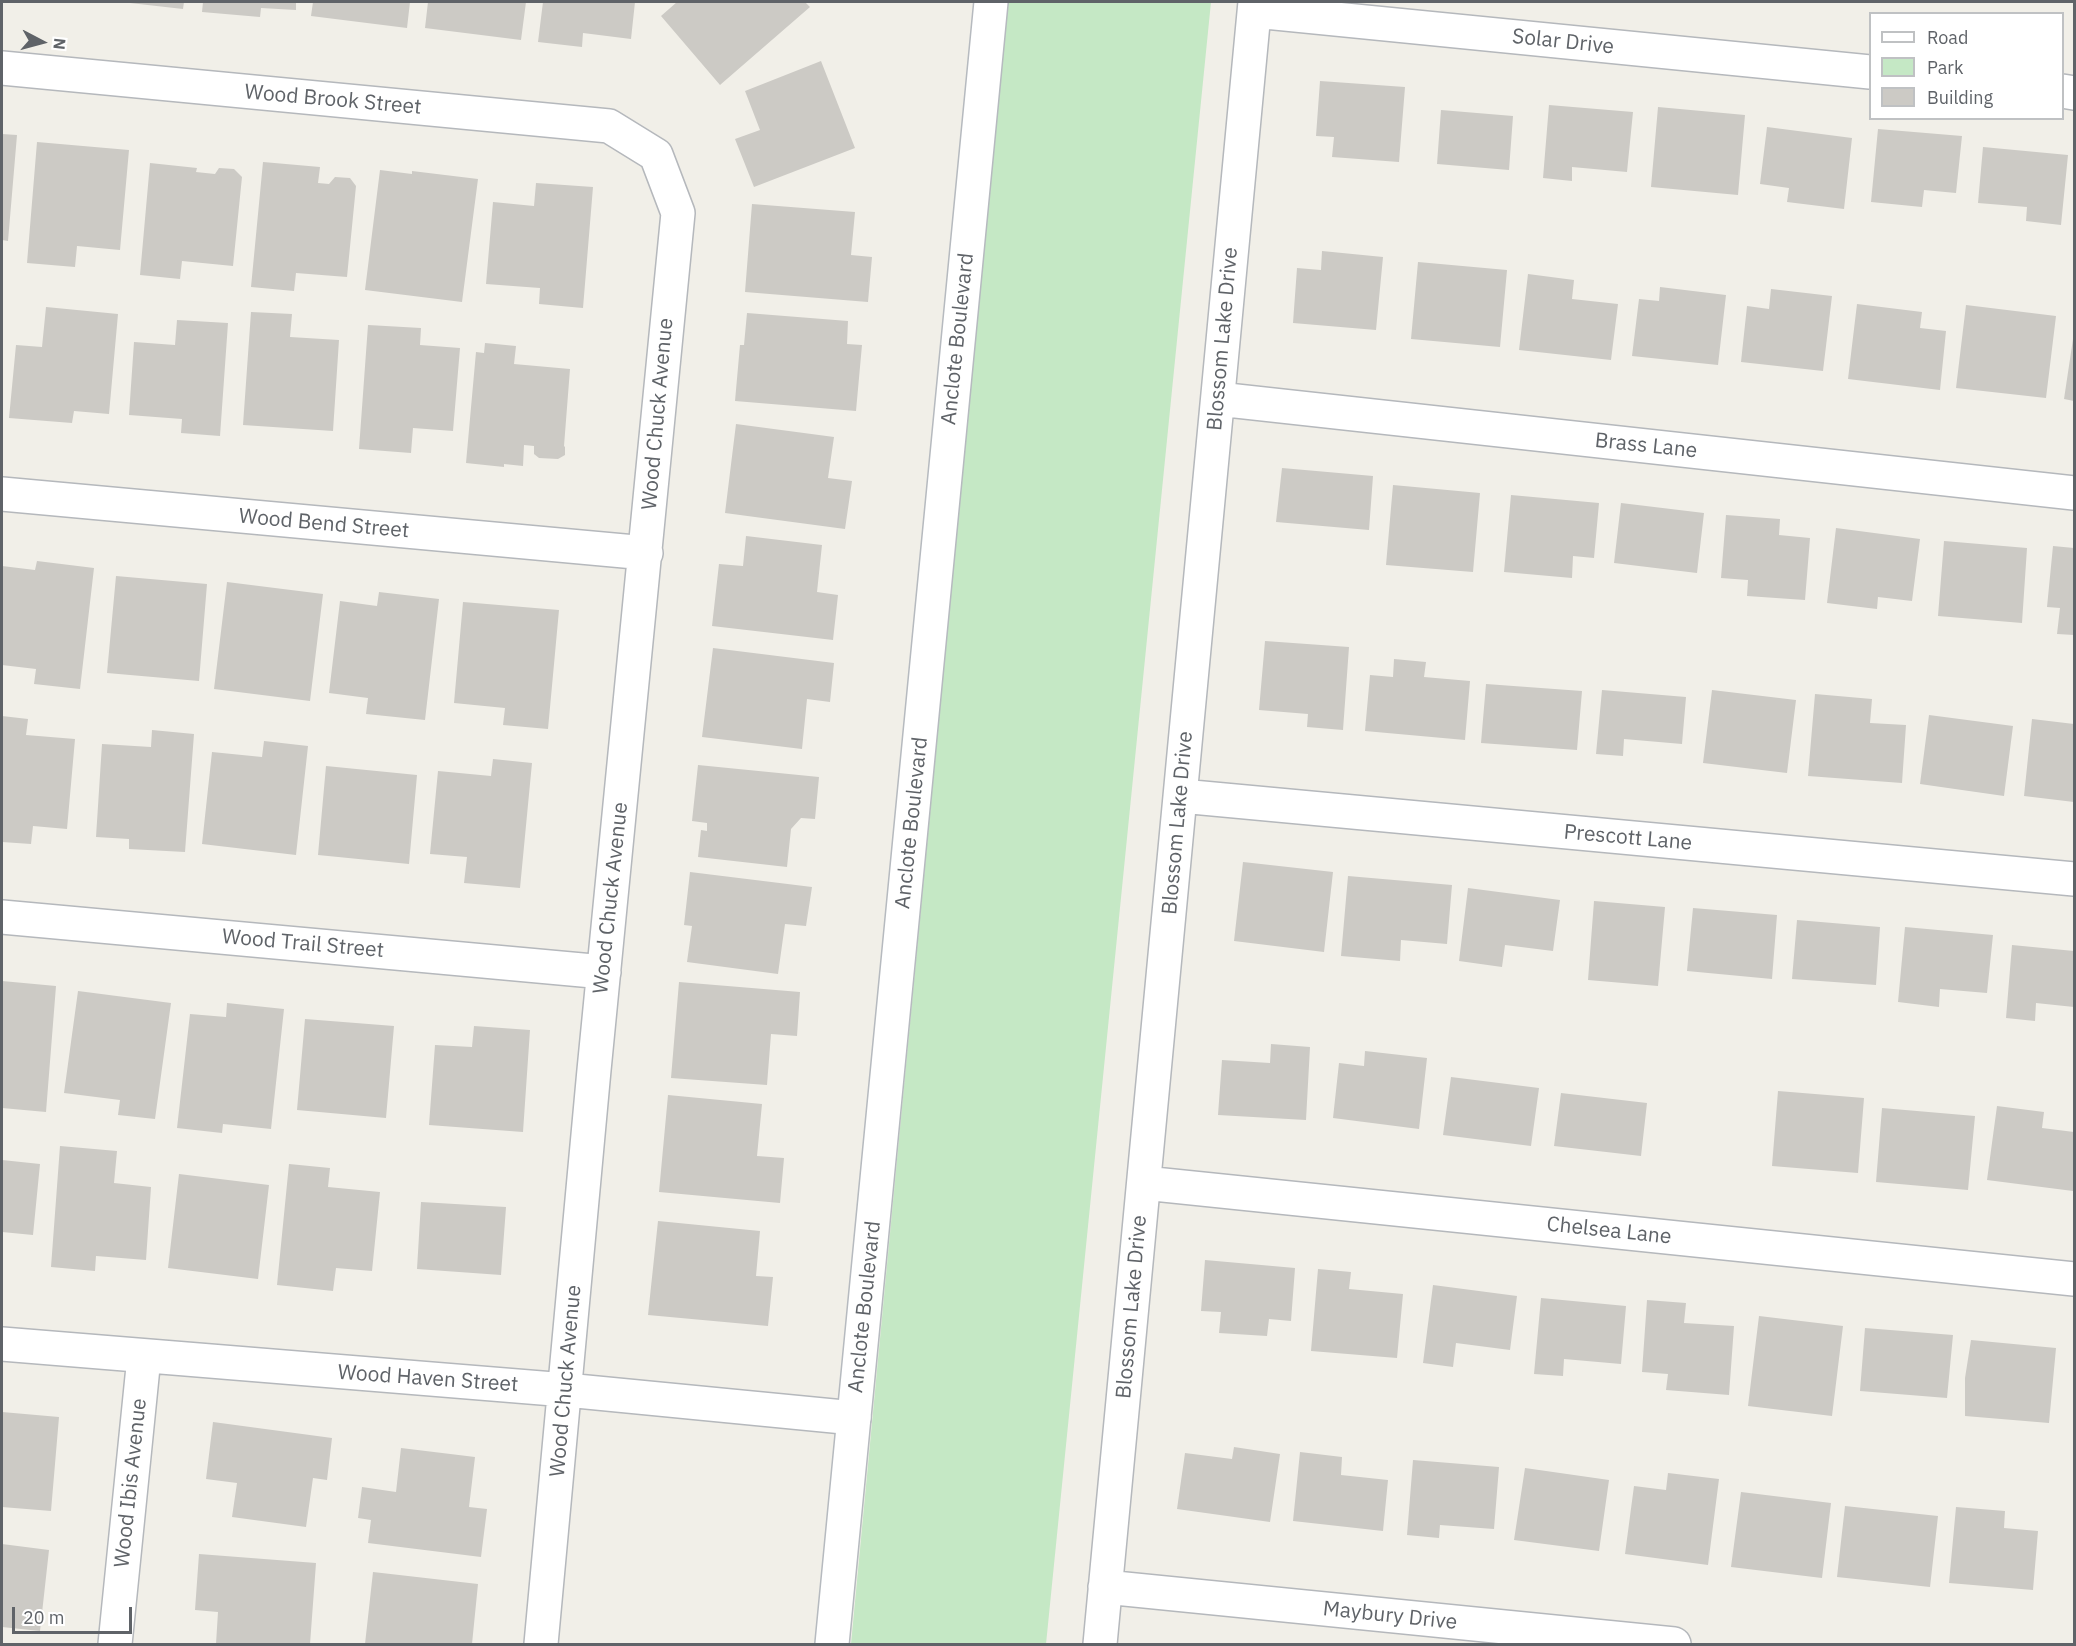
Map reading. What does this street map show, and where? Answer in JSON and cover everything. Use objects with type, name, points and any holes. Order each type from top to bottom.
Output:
[{"type":"street","name":"Anclote Boulevard","points":[[832,1644],[991,2]]},
{"type":"street","name":"Solar Drive","points":[[1255,6],[1869,72]]},
{"type":"street","name":"Blossom Lake Drive","points":[[1100,1644],[1255,6]]},
{"type":"street","name":"Wood Brook Street","points":[[2,68],[609,126],[656,155]]},
{"type":"street","name":"Wood Chuck Avenue","points":[[541,1644],[678,213],[656,155]]},
{"type":"street","name":"Brass Lane","points":[[1218,399],[2074,493]]},
{"type":"street","name":"Wood Bend Street","points":[[2,494],[646,553]]},
{"type":"street","name":"Prescott Lane","points":[[1181,796],[2074,879]]},
{"type":"street","name":"Wood Trail Street","points":[[2,917],[604,972]]},
{"type":"street","name":"Chelsea Lane","points":[[1144,1183],[2074,1280]]},
{"type":"street","name":"Wood Haven Street","points":[[2,1344],[566,1390],[854,1418]]},
{"type":"street","name":"Wood Ibis Avenue","points":[[116,1644],[144,1357]]},
{"type":"street","name":"Maybury Drive","points":[[1106,1587],[1674,1644]]},
{"type":"green space","points":[[1007,2],[1211,2],[1046,1644],[851,1644]]},
{"type":"building","points":[[130,2],[184,2],[183,9]]},
{"type":"building","points":[[203,2],[296,2],[296,10],[261,8],[260,17],[202,12]]},
{"type":"building","points":[[313,2],[410,2],[407,28],[311,16]]},
{"type":"building","points":[[428,2],[526,2],[521,40],[425,28]]},
{"type":"building","points":[[543,2],[635,2],[631,39],[583,33],[582,47],[538,42]]},
{"type":"building","points":[[677,2],[805,2],[810,7],[720,85],[661,16]]},
{"type":"building","points":[[821,61],[855,148],[754,187],[735,139],[760,130],[745,91]]},
{"type":"building","points":[[1320,81],[1405,87],[1399,162],[1332,157],[1334,137],[1316,136]]},
{"type":"building","points":[[1549,105],[1633,112],[1627,172],[1572,167],[1572,181],[1543,178]]},
{"type":"building","points":[[1658,107],[1745,115],[1738,195],[1651,187]]},
{"type":"building","points":[[1441,110],[1513,116],[1509,170],[1437,164]]},
{"type":"building","points":[[1767,127],[1852,138],[1844,209],[1787,202],[1789,188],[1760,184]]},
{"type":"building","points":[[1878,129],[1962,136],[1956,193],[1924,190],[1922,207],[1871,202]]},
{"type":"building","points":[[2,134],[17,135],[8,241],[2,240]]},
{"type":"building","points":[[37,142],[129,150],[120,250],[77,246],[75,267],[27,263]]},
{"type":"building","points":[[1983,147],[2068,155],[2061,225],[2026,221],[2027,207],[1978,203]]},
{"type":"building","points":[[263,162],[320,167],[318,183],[329,184],[335,177],[350,178],[356,186],[347,277],[296,273],[294,291],[251,287]]},
{"type":"building","points":[[150,163],[197,168],[196,172],[215,174],[219,168],[234,169],[242,177],[233,266],[182,261],[180,279],[140,275]]},
{"type":"building","points":[[380,170],[412,174],[412,171],[478,179],[462,302],[365,290]]},
{"type":"building","points":[[536,183],[593,187],[583,308],[539,304],[540,288],[486,284],[493,202],[534,206]]},
{"type":"building","points":[[752,204],[855,212],[851,255],[872,257],[868,302],[745,292]]},
{"type":"building","points":[[1322,251],[1383,257],[1376,330],[1293,323],[1297,268],[1321,270]]},
{"type":"building","points":[[1418,262],[1507,270],[1500,347],[1411,339]]},
{"type":"building","points":[[1528,274],[1574,280],[1572,299],[1618,304],[1611,360],[1519,350]]},
{"type":"building","points":[[1660,287],[1726,295],[1718,365],[1632,356],[1639,299],[1659,301]]},
{"type":"building","points":[[1771,289],[1832,296],[1823,371],[1741,362],[1747,306],[1769,309]]},
{"type":"building","points":[[1857,304],[1922,312],[1920,328],[1946,331],[1940,390],[1848,379]]},
{"type":"building","points":[[1966,305],[2056,316],[2046,398],[1956,388]]},
{"type":"building","points":[[46,307],[118,314],[109,414],[74,411],[72,423],[9,418],[16,345],[42,347]]},
{"type":"building","points":[[251,312],[292,314],[290,337],[339,340],[333,431],[243,425]]},
{"type":"building","points":[[747,313],[848,321],[847,344],[862,345],[856,411],[735,401],[740,345],[744,345]]},
{"type":"building","points":[[177,320],[228,323],[220,436],[181,433],[182,419],[129,415],[134,342],[175,345]]},
{"type":"building","points":[[368,325],[421,328],[420,345],[460,348],[453,431],[413,428],[411,453],[359,449]]},
{"type":"building","points":[[2074,339],[2074,401],[2064,399]]},
{"type":"building","points":[[485,343],[516,346],[514,364],[570,369],[565,455],[558,459],[539,458],[534,454],[534,446],[524,445],[523,466],[504,464],[504,467],[466,463],[476,352],[484,353]]},
{"type":"building","points":[[736,424],[834,437],[828,478],[852,481],[845,529],[725,513]]},
{"type":"building","points":[[1282,468],[1373,476],[1369,530],[1276,522]]},
{"type":"building","points":[[1393,485],[1480,493],[1473,572],[1386,565]]},
{"type":"building","points":[[1511,495],[1599,503],[1594,558],[1573,556],[1572,578],[1504,572]]},
{"type":"building","points":[[1621,503],[1704,513],[1697,573],[1614,563]]},
{"type":"building","points":[[1726,515],[1780,519],[1779,535],[1810,538],[1805,600],[1747,596],[1748,580],[1721,578]]},
{"type":"building","points":[[1836,528],[1920,539],[1912,601],[1878,597],[1877,609],[1827,603]]},
{"type":"building","points":[[746,536],[822,545],[817,592],[838,595],[833,640],[712,626],[719,564],[743,566]]},
{"type":"building","points":[[1944,541],[2027,548],[2022,623],[1938,616]]},
{"type":"building","points":[[2053,546],[2074,548],[2074,635],[2057,634],[2060,608],[2047,607]]},
{"type":"building","points":[[37,561],[94,568],[80,689],[34,684],[36,669],[2,665],[2,566],[35,570]]},
{"type":"building","points":[[116,576],[207,584],[199,681],[107,673]]},
{"type":"building","points":[[227,582],[323,594],[310,701],[214,689]]},
{"type":"building","points":[[379,592],[439,599],[425,720],[366,714],[368,698],[329,693],[340,601],[377,606]]},
{"type":"building","points":[[463,602],[559,610],[548,729],[503,725],[505,708],[454,703]]},
{"type":"building","points":[[1265,641],[1349,647],[1343,730],[1307,727],[1308,714],[1259,710]]},
{"type":"building","points":[[713,648],[834,663],[830,702],[807,699],[802,749],[702,737]]},
{"type":"building","points":[[1394,659],[1426,662],[1424,677],[1470,681],[1465,740],[1365,731],[1370,675],[1393,677]]},
{"type":"building","points":[[1486,684],[1582,691],[1577,750],[1481,743]]},
{"type":"building","points":[[1602,690],[1686,697],[1682,744],[1624,739],[1623,756],[1596,754]]},
{"type":"building","points":[[1712,690],[1796,700],[1787,773],[1703,763]]},
{"type":"building","points":[[1815,694],[1872,699],[1870,723],[1906,725],[1902,783],[1808,776]]},
{"type":"building","points":[[1929,715],[2013,726],[2004,796],[1920,784]]},
{"type":"building","points":[[2,716],[28,719],[26,735],[75,739],[67,829],[33,826],[31,844],[2,842]]},
{"type":"building","points":[[2032,719],[2074,724],[2074,802],[2024,796]]},
{"type":"building","points":[[152,730],[194,734],[185,852],[129,849],[129,839],[96,837],[102,744],[151,747]]},
{"type":"building","points":[[264,741],[308,746],[296,855],[202,844],[212,752],[262,757]]},
{"type":"building","points":[[493,759],[532,763],[520,888],[464,883],[467,857],[430,854],[438,771],[491,776]]},
{"type":"building","points":[[698,765],[819,777],[815,819],[801,818],[791,829],[787,867],[698,857],[701,830],[707,831],[707,823],[692,821]]},
{"type":"building","points":[[326,766],[417,775],[409,864],[318,855]]},
{"type":"building","points":[[1243,862],[1333,872],[1324,952],[1234,941]]},
{"type":"building","points":[[690,872],[812,887],[806,926],[785,924],[778,974],[687,962],[692,926],[684,925]]},
{"type":"building","points":[[1348,876],[1452,885],[1447,944],[1401,940],[1400,961],[1341,956]]},
{"type":"building","points":[[1468,888],[1560,900],[1553,951],[1505,945],[1502,967],[1459,961]]},
{"type":"building","points":[[1594,901],[1665,907],[1658,986],[1588,980]]},
{"type":"building","points":[[1693,908],[1777,915],[1772,979],[1687,971]]},
{"type":"building","points":[[1797,920],[1880,927],[1876,985],[1792,979]]},
{"type":"building","points":[[1905,927],[1993,935],[1987,993],[1940,989],[1939,1007],[1898,1002]]},
{"type":"building","points":[[2012,945],[2074,951],[2074,1007],[2036,1003],[2035,1021],[2006,1018]]},
{"type":"building","points":[[2,981],[56,986],[46,1112],[2,1108]]},
{"type":"building","points":[[679,982],[800,992],[797,1036],[771,1034],[767,1085],[671,1078]]},
{"type":"building","points":[[78,991],[171,1003],[155,1119],[118,1115],[120,1100],[64,1093]]},
{"type":"building","points":[[227,1003],[284,1009],[271,1129],[223,1124],[222,1133],[177,1128],[190,1014],[226,1017]]},
{"type":"building","points":[[305,1019],[394,1026],[386,1118],[297,1110]]},
{"type":"building","points":[[474,1026],[530,1030],[523,1132],[429,1125],[435,1045],[472,1047]]},
{"type":"building","points":[[1271,1044],[1310,1047],[1306,1120],[1218,1115],[1222,1060],[1270,1063]]},
{"type":"building","points":[[1365,1051],[1427,1058],[1419,1129],[1333,1118],[1339,1063],[1364,1066]]},
{"type":"building","points":[[1451,1077],[1539,1088],[1531,1146],[1443,1135]]},
{"type":"building","points":[[1778,1091],[1864,1098],[1858,1173],[1772,1166]]},
{"type":"building","points":[[1561,1093],[1647,1103],[1641,1156],[1554,1146]]},
{"type":"building","points":[[668,1095],[762,1104],[757,1156],[784,1158],[780,1203],[659,1192]]},
{"type":"building","points":[[1997,1106],[2044,1112],[2042,1128],[2074,1132],[2073,1191],[1987,1180]]},
{"type":"building","points":[[1882,1108],[1975,1116],[1968,1190],[1876,1182]]},
{"type":"building","points":[[60,1146],[117,1151],[114,1183],[151,1187],[146,1260],[96,1256],[95,1271],[51,1267]]},
{"type":"building","points":[[2,1160],[40,1164],[33,1235],[2,1232]]},
{"type":"building","points":[[289,1164],[330,1168],[328,1187],[380,1192],[372,1271],[336,1268],[333,1291],[277,1285]]},
{"type":"building","points":[[179,1174],[269,1185],[258,1279],[168,1268]]},
{"type":"building","points":[[421,1202],[506,1207],[501,1275],[417,1269]]},
{"type":"building","points":[[658,1221],[760,1231],[756,1276],[773,1277],[768,1326],[648,1315]]},
{"type":"building","points":[[1205,1260],[1295,1268],[1291,1321],[1269,1319],[1267,1336],[1219,1333],[1221,1312],[1201,1311]]},
{"type":"building","points":[[1318,1269],[1351,1272],[1349,1289],[1403,1294],[1397,1358],[1311,1351]]},
{"type":"building","points":[[1433,1285],[1517,1296],[1510,1350],[1456,1343],[1453,1367],[1423,1363]]},
{"type":"building","points":[[1541,1298],[1626,1306],[1621,1364],[1564,1359],[1563,1376],[1534,1374]]},
{"type":"building","points":[[1647,1300],[1686,1303],[1684,1323],[1734,1326],[1729,1395],[1666,1390],[1668,1374],[1642,1372]]},
{"type":"building","points":[[1759,1316],[1843,1326],[1832,1416],[1748,1406]]},
{"type":"building","points":[[1865,1328],[1953,1335],[1947,1398],[1860,1391]]},
{"type":"building","points":[[1971,1340],[2056,1348],[2049,1423],[1965,1416],[1965,1378]]},
{"type":"building","points":[[2,1412],[59,1417],[51,1511],[2,1507]]},
{"type":"building","points":[[213,1422],[332,1438],[327,1480],[313,1478],[306,1527],[232,1517],[237,1483],[206,1479]]},
{"type":"building","points":[[1234,1447],[1280,1454],[1270,1522],[1177,1509],[1185,1453],[1232,1459]]},
{"type":"building","points":[[401,1448],[475,1457],[469,1507],[487,1509],[481,1557],[368,1543],[371,1520],[358,1518],[362,1487],[396,1492]]},
{"type":"building","points":[[1300,1452],[1342,1457],[1341,1475],[1388,1480],[1383,1531],[1293,1521]]},
{"type":"building","points":[[1413,1460],[1499,1467],[1494,1529],[1440,1525],[1439,1538],[1407,1535]]},
{"type":"building","points":[[1525,1468],[1609,1480],[1599,1551],[1514,1540]]},
{"type":"building","points":[[1668,1473],[1719,1479],[1708,1565],[1625,1554],[1634,1486],[1666,1490]]},
{"type":"building","points":[[1741,1492],[1831,1503],[1822,1578],[1731,1567]]},
{"type":"building","points":[[1845,1506],[1938,1516],[1930,1587],[1837,1577]]},
{"type":"building","points":[[1956,1507],[2005,1511],[2004,1528],[2038,1531],[2033,1590],[1949,1583]]},
{"type":"building","points":[[2,1544],[49,1550],[40,1631],[2,1627]]},
{"type":"building","points":[[199,1554],[316,1563],[310,1644],[216,1644],[218,1612],[195,1610]]},
{"type":"building","points":[[373,1572],[478,1584],[472,1644],[365,1644]]}]
